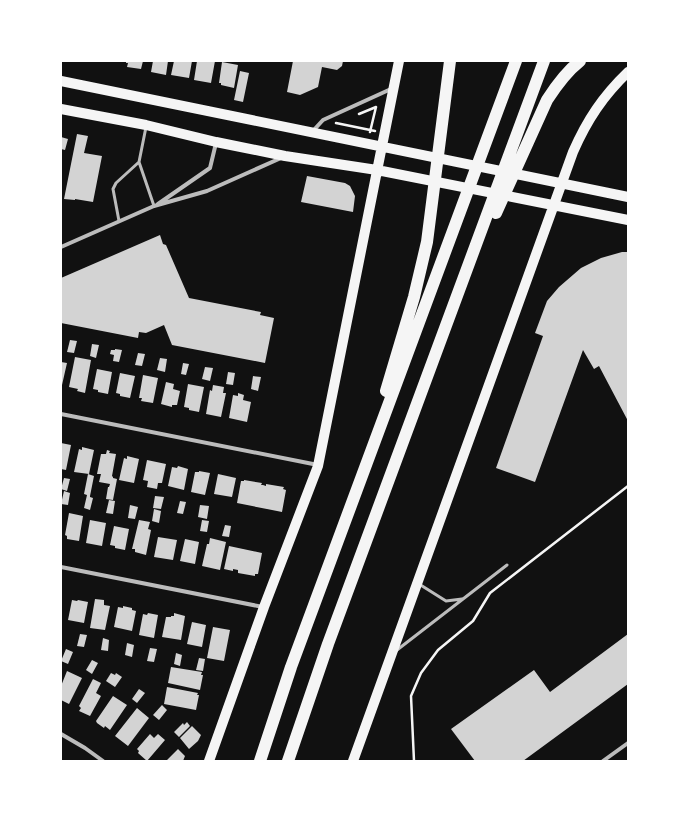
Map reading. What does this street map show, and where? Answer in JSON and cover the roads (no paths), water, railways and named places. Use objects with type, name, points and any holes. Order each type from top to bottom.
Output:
[{"type":"highway","points":[[354,499],[414,297],[427,242],[450,61]]},
{"type":"highway","points":[[260,761],[291,667],[516,61]]},
{"type":"highway","points":[[288,761],[323,658],[544,61]]},
{"type":"highway","points":[[449,318],[539,116],[555,88],[565,75],[580,61]]},
{"type":"main road","points":[[209,761],[264,608],[318,466],[399,61]]},
{"type":"main road","points":[[353,761],[418,584],[561,182],[573,152],[591,115],[614,86],[628,72]]},
{"type":"main road","points":[[61,81],[561,182],[628,197]]},
{"type":"main road","points":[[61,109],[146,125],[216,142],[285,156],[377,170],[628,220]]},
{"type":"street","points":[[312,132],[323,120],[394,88]]},
{"type":"street","points":[[154,206],[210,168],[216,142]]},
{"type":"street","points":[[61,247],[154,206],[207,191],[285,156]]},
{"type":"street","points":[[61,414],[318,466]]},
{"type":"street","points":[[61,567],[264,608]]},
{"type":"street","points":[[61,734],[85,748],[103,761]]},
{"type":"street","points":[[603,761],[628,744]]},
{"type":"lane","points":[[146,125],[139,162],[154,206]]},
{"type":"lane","points":[[119,221],[113,189],[116,183],[139,162]]},
{"type":"lane","points":[[392,654],[507,565]]},
{"type":"lane","points":[[418,584],[446,601],[464,599]]}]
